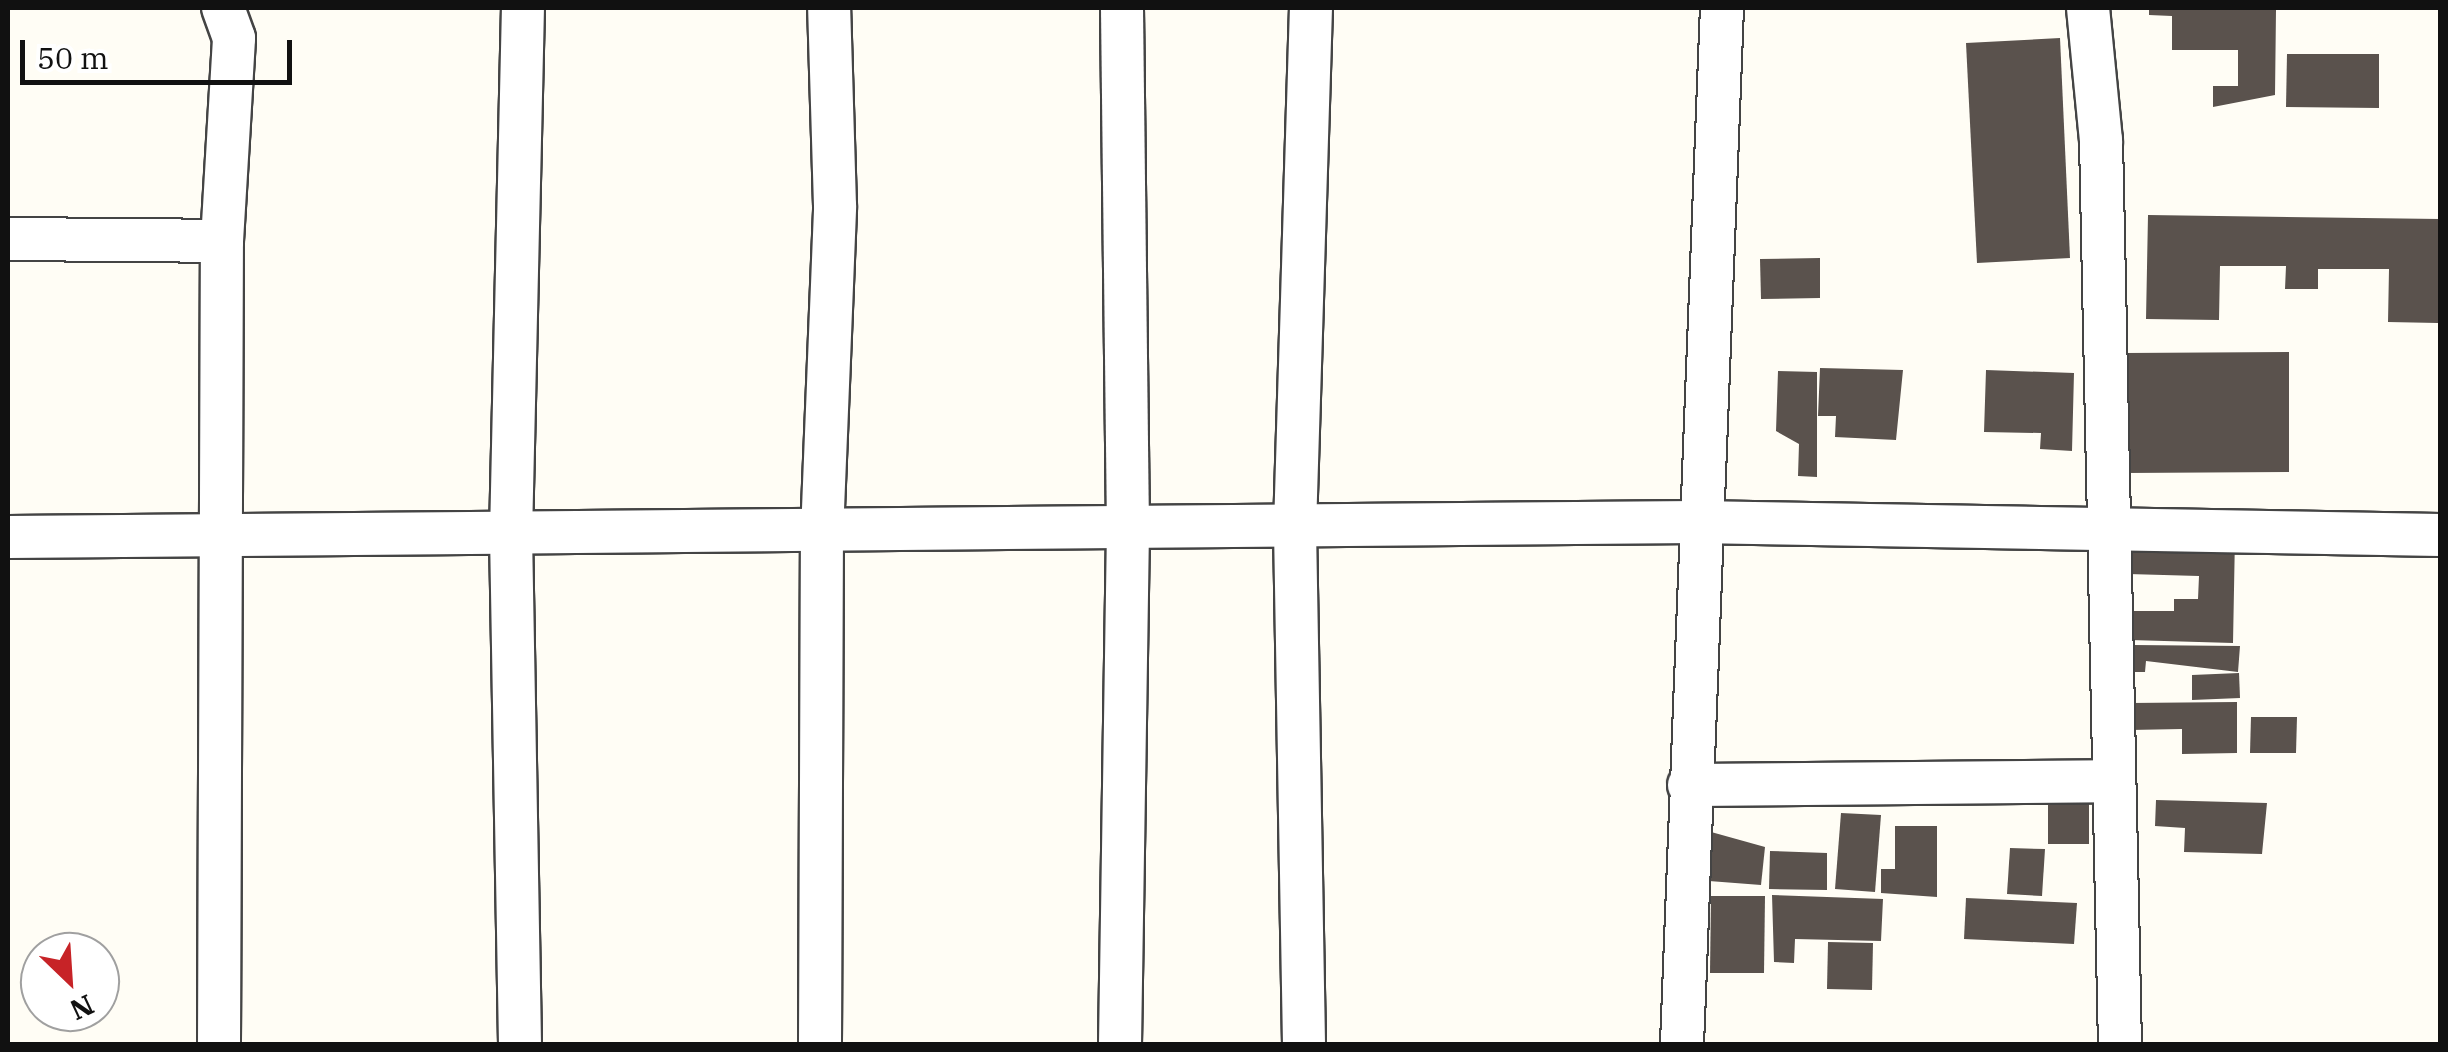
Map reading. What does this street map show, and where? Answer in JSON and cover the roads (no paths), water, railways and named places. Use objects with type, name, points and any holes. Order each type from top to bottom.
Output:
[{"type":"street","points":[[219,1044],[222,241],[234,52],[224,8]]},
{"type":"street","points":[[520,1044],[512,534],[523,8]]},
{"type":"street","points":[[820,1044],[822,534],[835,206],[830,8]]},
{"type":"street","points":[[1120,1044],[1128,530],[1122,8]]},
{"type":"street","points":[[1304,1044],[1295,528],[1311,8]]},
{"type":"street","points":[[1682,1044],[1696,522],[1722,8]]},
{"type":"street","points":[[2088,8],[2101,140],[2106,530],[2120,1044]]},
{"type":"street","points":[[8,238],[222,241]]},
{"type":"street","points":[[8,537],[822,534],[1696,522],[2440,534]]},
{"type":"street","points":[[1689,785],[2113,781]]}]
